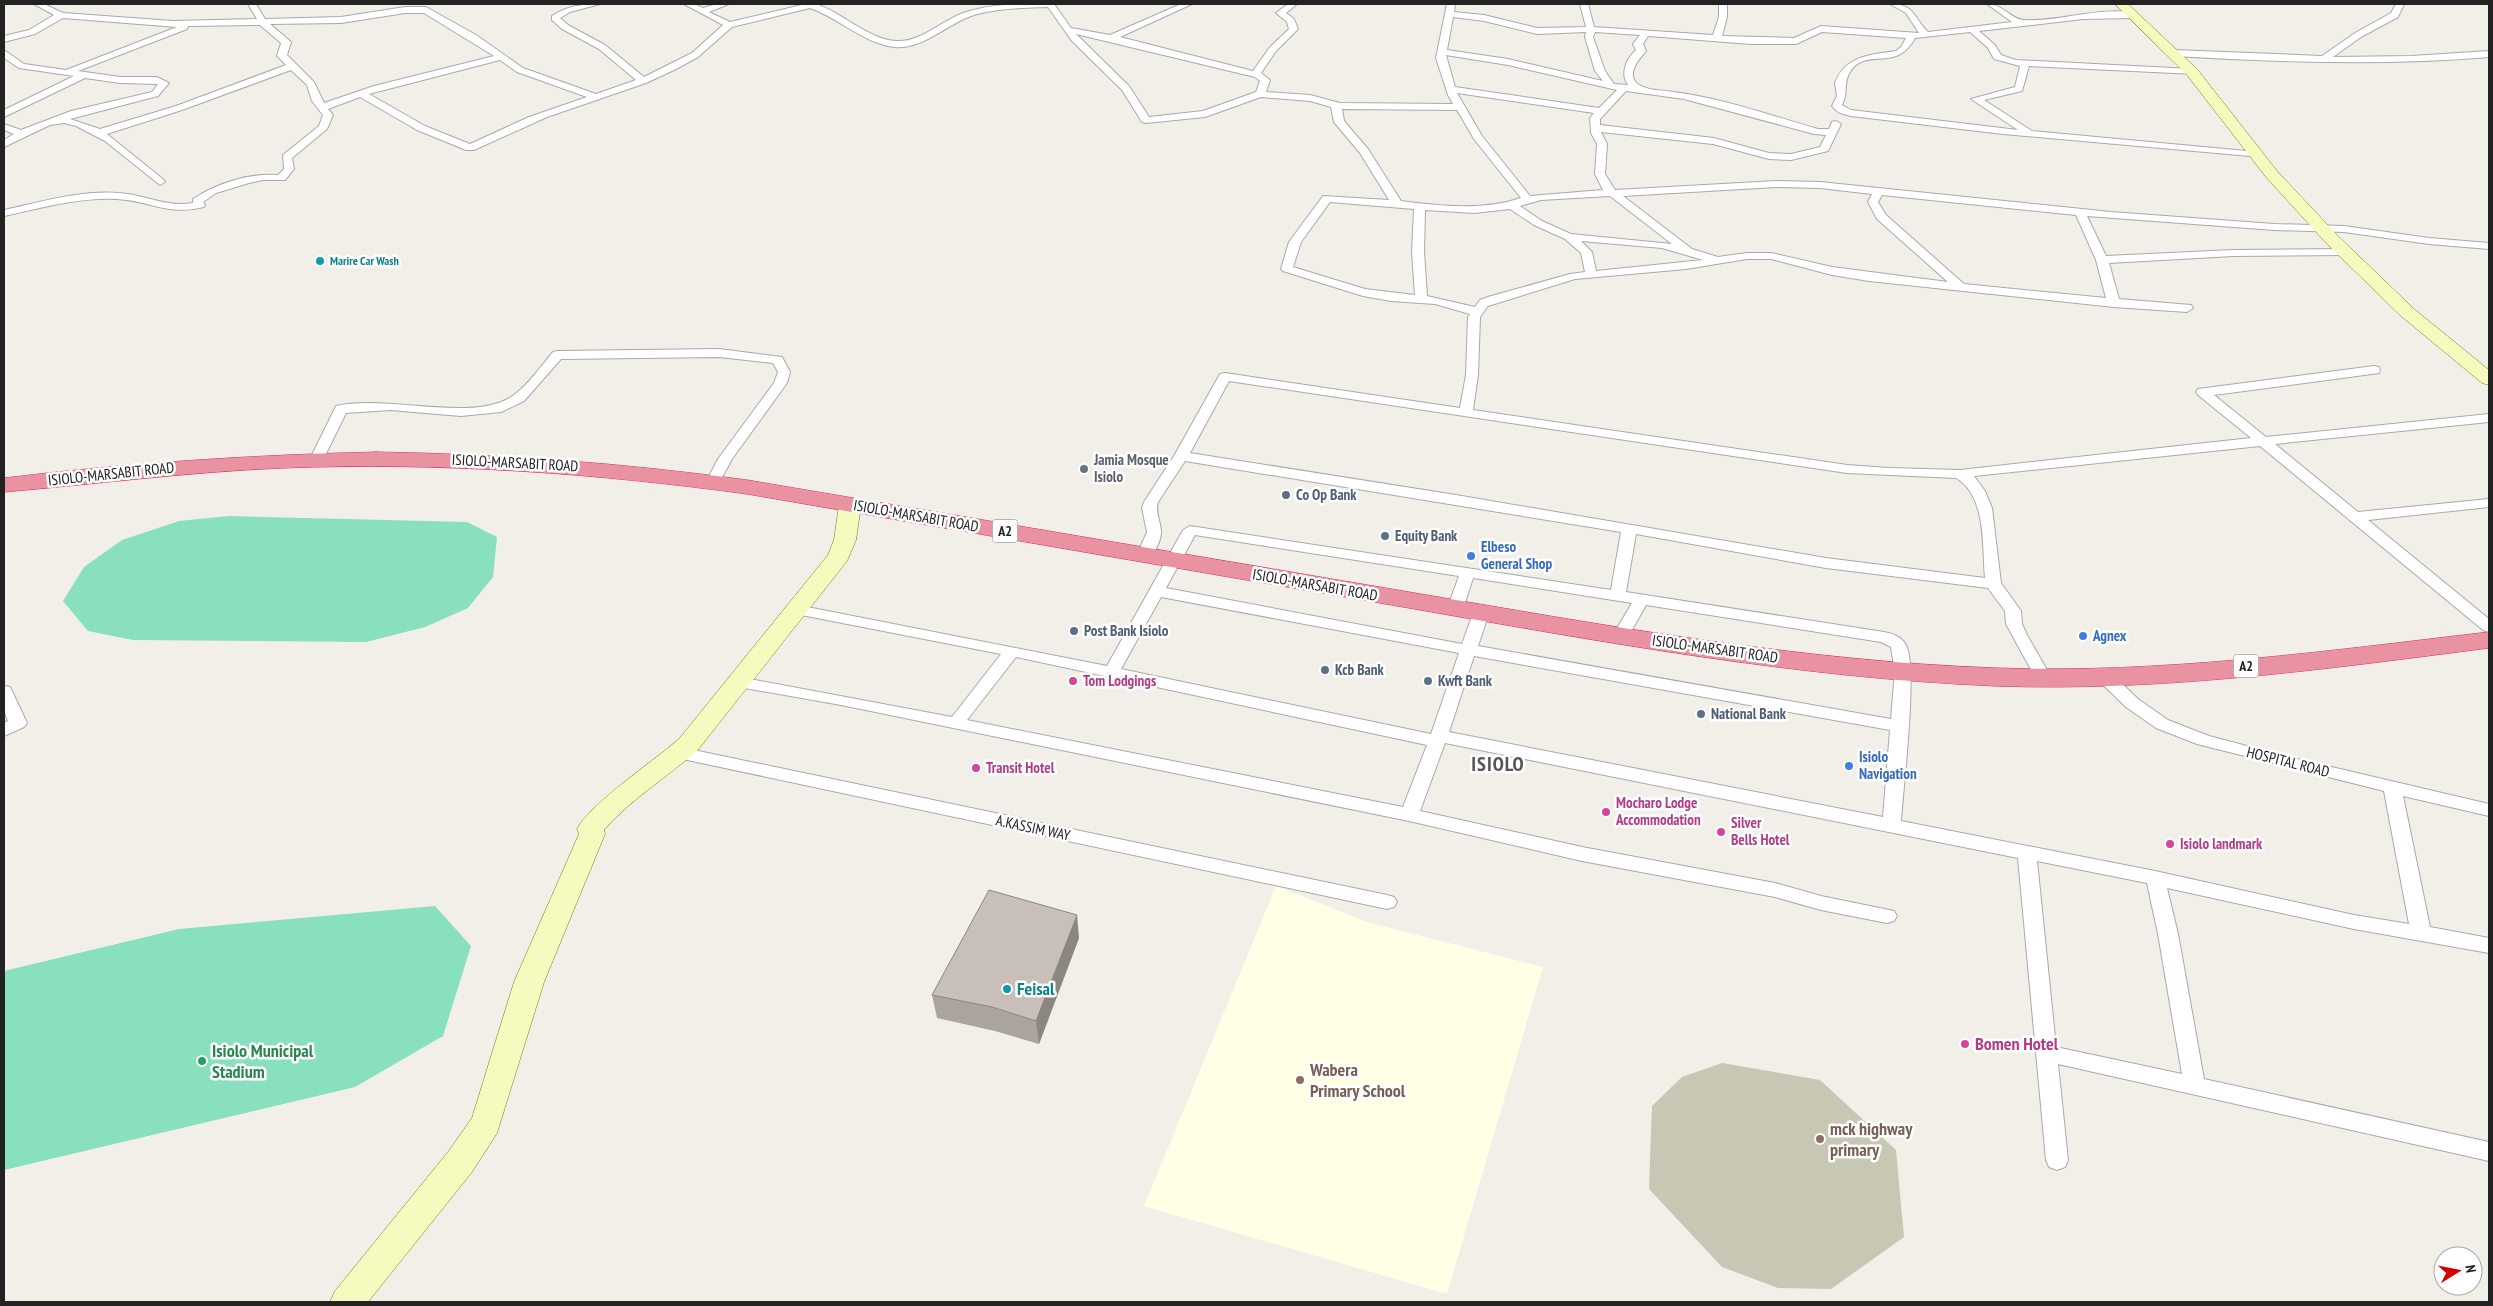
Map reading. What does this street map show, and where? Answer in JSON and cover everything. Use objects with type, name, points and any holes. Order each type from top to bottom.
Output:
[{"type":"highway","name":"ISIOLO-MARSABIT ROAD","points":[[4,485],[208,464],[317,459],[512,461],[610,469],[713,482],[1455,609],[1708,650],[1903,672],[2043,677]]},
{"type":"highway","name":"A2","points":[[2043,677],[2193,671],[2330,659],[2489,640]]},
{"type":"street","points":[[38,4],[61,15],[142,22],[194,24],[350,19],[405,10],[426,10],[473,37],[500,57],[528,74],[596,97]]},
{"type":"street","points":[[4,213],[69,200],[111,196],[126,197],[170,209],[183,209],[200,205],[197,201],[202,196],[228,186],[263,177],[281,178],[289,169],[287,157],[318,131],[326,122],[328,115],[317,101],[311,84],[291,67],[282,56],[286,42],[263,22],[252,4]]},
{"type":"street","points":[[596,4],[573,6],[558,14],[555,18],[602,46],[643,80]]},
{"type":"street","points":[[688,4],[729,26]]},
{"type":"street","points":[[702,11],[725,4]]},
{"type":"street","points":[[362,94],[421,128],[470,148],[552,111],[643,80],[697,55],[709,45],[716,35],[729,26],[811,5],[884,41],[900,44],[928,34],[968,15],[993,9],[1049,4],[1093,58],[1126,88],[1146,120],[1205,114],[1260,94],[1310,98],[1338,106],[1459,107]]},
{"type":"street","points":[[1111,38],[1188,4]]},
{"type":"street","points":[[1255,74],[1273,49],[1294,29],[1291,21],[1280,13],[1293,4]]},
{"type":"street","points":[[1451,4],[1442,52],[1444,69],[1459,107],[1478,137],[1526,198]]},
{"type":"street","points":[[1584,4],[1591,30],[1588,35],[1598,67],[1611,86]]},
{"type":"street","points":[[1718,38],[1723,17],[1723,4]]},
{"type":"street","points":[[1894,4],[1909,11],[1926,35]]},
{"type":"street","points":[[1991,4],[2022,24]]},
{"type":"street","points":[[2121,4],[2192,72],[2284,188],[2346,252],[2406,312],[2448,349],[2489,379]]},
{"type":"street","points":[[2324,59],[2358,34],[2395,15],[2400,4]]},
{"type":"street","points":[[1450,14],[1484,18],[1537,31],[1591,30],[1796,41],[1817,30],[1826,29],[1912,36],[2083,16],[2133,15]]},
{"type":"street","points":[[4,39],[32,32],[61,15]]},
{"type":"street","points":[[70,71],[194,24]]},
{"type":"street","points":[[1069,30],[1111,38],[1255,74],[1265,80],[1260,94]]},
{"type":"street","points":[[1973,30],[1992,47],[1997,57],[2025,64],[2192,72]]},
{"type":"street","points":[[1640,89],[1631,83],[1629,77],[1632,73],[1631,62],[1640,51],[1638,44],[1646,33]]},
{"type":"street","points":[[1912,36],[1905,49],[1899,53],[1861,59],[1851,65],[1840,83],[1842,96],[1837,106],[1843,111],[1954,128],[2034,136],[2126,141],[2258,155]]},
{"type":"street","points":[[1442,52],[1508,62],[1611,86],[1685,96],[1818,132],[1833,132]]},
{"type":"street","points":[[4,53],[13,62],[22,66],[70,71],[120,80],[152,80],[164,83],[155,94],[74,114],[23,134],[4,144]]},
{"type":"street","points":[[2174,53],[2324,59],[2489,54]]},
{"type":"street","points":[[323,107],[377,88],[416,80],[500,57]]},
{"type":"street","points":[[2025,64],[2019,89],[1976,99],[2034,136]]},
{"type":"street","points":[[9,72],[22,66]]},
{"type":"street","points":[[99,133],[179,108],[291,67]]},
{"type":"street","points":[[4,114],[86,74]]},
{"type":"street","points":[[1624,88],[1595,118],[1596,133],[1602,144],[1600,174],[1605,185],[1612,193],[1688,251]]},
{"type":"street","points":[[1452,89],[1601,111]]},
{"type":"street","points":[[1338,106],[1339,122],[1361,146],[1397,204]]},
{"type":"street","points":[[1596,128],[1714,141],[1752,154],[1783,157],[1802,156],[1824,149],[1843,111]]},
{"type":"street","points":[[56,121],[73,121],[99,133],[128,154],[160,182]]},
{"type":"street","points":[[4,127],[23,134]]},
{"type":"street","points":[[1477,312],[1436,300],[1391,297],[1363,292],[1287,269],[1294,242],[1327,198],[1420,206],[1475,208],[1512,205],[1526,198],[1776,184],[1880,190],[1948,199],[2080,212],[2355,230],[2436,242],[2489,246]]},
{"type":"street","points":[[1880,190],[1873,202],[1881,217],[1959,285]]},
{"type":"street","points":[[1512,205],[1538,223],[1569,238],[1586,252],[1591,274]]},
{"type":"street","points":[[1420,206],[1418,252],[1421,299]]},
{"type":"street","points":[[2080,212],[2102,260],[2114,303]]},
{"type":"street","points":[[1569,238],[1662,245],[1719,260]]},
{"type":"street","points":[[2102,260],[2233,253],[2346,252]]},
{"type":"street","points":[[1466,413],[1472,375],[1473,323],[1477,312],[1484,303],[1558,279],[1591,274],[1686,266],[1719,260],[1770,256],[1832,271],[1900,280],[2114,303],[2187,308]]},
{"type":"street","points":[[317,459],[341,409],[390,406],[461,412],[496,409],[519,398],[557,355],[591,353],[719,354],[777,360],[784,372],[780,383],[730,452],[713,482]]},
{"type":"street","points":[[2374,370],[2203,392],[2489,627]]},
{"type":"street","points":[[1145,555],[1154,532],[1149,508],[1151,502],[1181,456],[1225,377],[1847,469],[1889,472],[1930,471],[1960,474],[2489,418]]},
{"type":"street","points":[[1181,456],[1456,498],[1826,563],[1993,584]]},
{"type":"street","points":[[1960,474],[1970,480],[1978,491],[1985,508],[1993,584],[2008,601],[2013,611],[2014,624],[2019,635],[2043,677]]},
{"type":"street","points":[[2354,517],[2489,503]]},
{"type":"street","points":[[347,1302],[460,1162],[486,1123],[494,1103],[529,982],[592,834],[590,829],[609,807],[625,793],[679,754],[797,610],[839,556],[845,540],[850,505]]},
{"type":"street","points":[[1618,595],[1629,529]]},
{"type":"street","points":[[1112,671],[1190,530],[1884,637],[1895,641],[1899,647],[1903,672],[1897,726],[1891,826]]},
{"type":"street","points":[[1455,609],[1468,572]]},
{"type":"street","points":[[1156,592],[1897,726]]},
{"type":"street","points":[[1621,635],[1642,599]]},
{"type":"street","points":[[797,610],[2155,878],[2354,922],[2489,945]]},
{"type":"street","points":[[1409,815],[1481,613]]},
{"type":"street","points":[[956,723],[1012,651]]},
{"type":"street","name":"HOSPITAL ROAD","points":[[2104,676],[2132,703],[2162,724],[2203,740],[2289,763],[2489,810]]},
{"type":"street","points":[[739,682],[956,723],[1409,815],[1582,854],[1775,890],[1821,903],[1887,916]]},
{"type":"street","points":[[4,691],[18,723],[4,730]]},
{"type":"street","name":"A.KASSIM WAY","points":[[679,754],[1388,902]]},
{"type":"street","points":[[2392,787],[2420,933]]},
{"type":"street","points":[[2027,854],[2057,1160]]},
{"type":"street","points":[[2155,878],[2173,961],[2194,1084]]},
{"type":"street","points":[[2047,1053],[2194,1084],[2489,1152]]},
{"type":"shaded area","points":[[1276,886],[1367,922],[1543,967],[1447,1294],[1144,1206]]},
{"type":"shaded area","points":[[1722,1063],[1820,1080],[1896,1150],[1904,1237],[1831,1289],[1778,1288],[1722,1267],[1649,1189],[1652,1106],[1682,1077]]},
{"type":"green space","points":[[229,516],[467,522],[497,537],[493,577],[468,608],[425,627],[366,642],[133,640],[88,631],[63,601],[84,567],[122,540],[179,521]]},
{"type":"green space","name":"Isiolo Municipal Stadium","points":[[435,906],[471,946],[443,1036],[355,1087],[4,1170],[4,971],[179,929]]},
{"type":"building","name":"Feisal","points":[[989,890],[1077,915],[1036,1021],[992,1007],[932,995]]},
{"type":"place","name":"Marire Car Wash","points":[[320,261]]},
{"type":"place","name":"Jamia Mosque Isiolo","points":[[1084,469]]},
{"type":"place","name":"Co Op Bank","points":[[1286,495]]},
{"type":"place","name":"Equity Bank","points":[[1385,536]]},
{"type":"place","name":"Elbeso General Shop","points":[[1471,556]]},
{"type":"place","name":"Post Bank Isiolo","points":[[1074,631]]},
{"type":"place","name":"Agnex","points":[[2083,636]]},
{"type":"place","name":"Kcb Bank","points":[[1325,670]]},
{"type":"place","name":"Tom Lodgings","points":[[1073,681]]},
{"type":"place","name":"Kwft Bank","points":[[1428,681]]},
{"type":"place","name":"National Bank","points":[[1701,714]]},
{"type":"place","name":"Isiolo Navigation","points":[[1849,766]]},
{"type":"place","name":"Transit Hotel","points":[[976,768]]},
{"type":"place","name":"Mocharo Lodge Accommodation","points":[[1606,812]]},
{"type":"place","name":"Silver Bells Hotel","points":[[1721,832]]},
{"type":"place","name":"Isiolo landmark","points":[[2170,844]]},
{"type":"place","name":"Feisal","points":[[1007,989]]},
{"type":"place","name":"Bomen Hotel","points":[[1965,1044]]},
{"type":"place","name":"Isiolo Municipal Stadium","points":[[202,1061]]},
{"type":"place","name":"Wabera Primary School","points":[[1300,1080]]},
{"type":"place","name":"mck highway primary","points":[[1820,1139]]},
{"type":"district","name":"ISIOLO","points":[[1498,764]]}]
